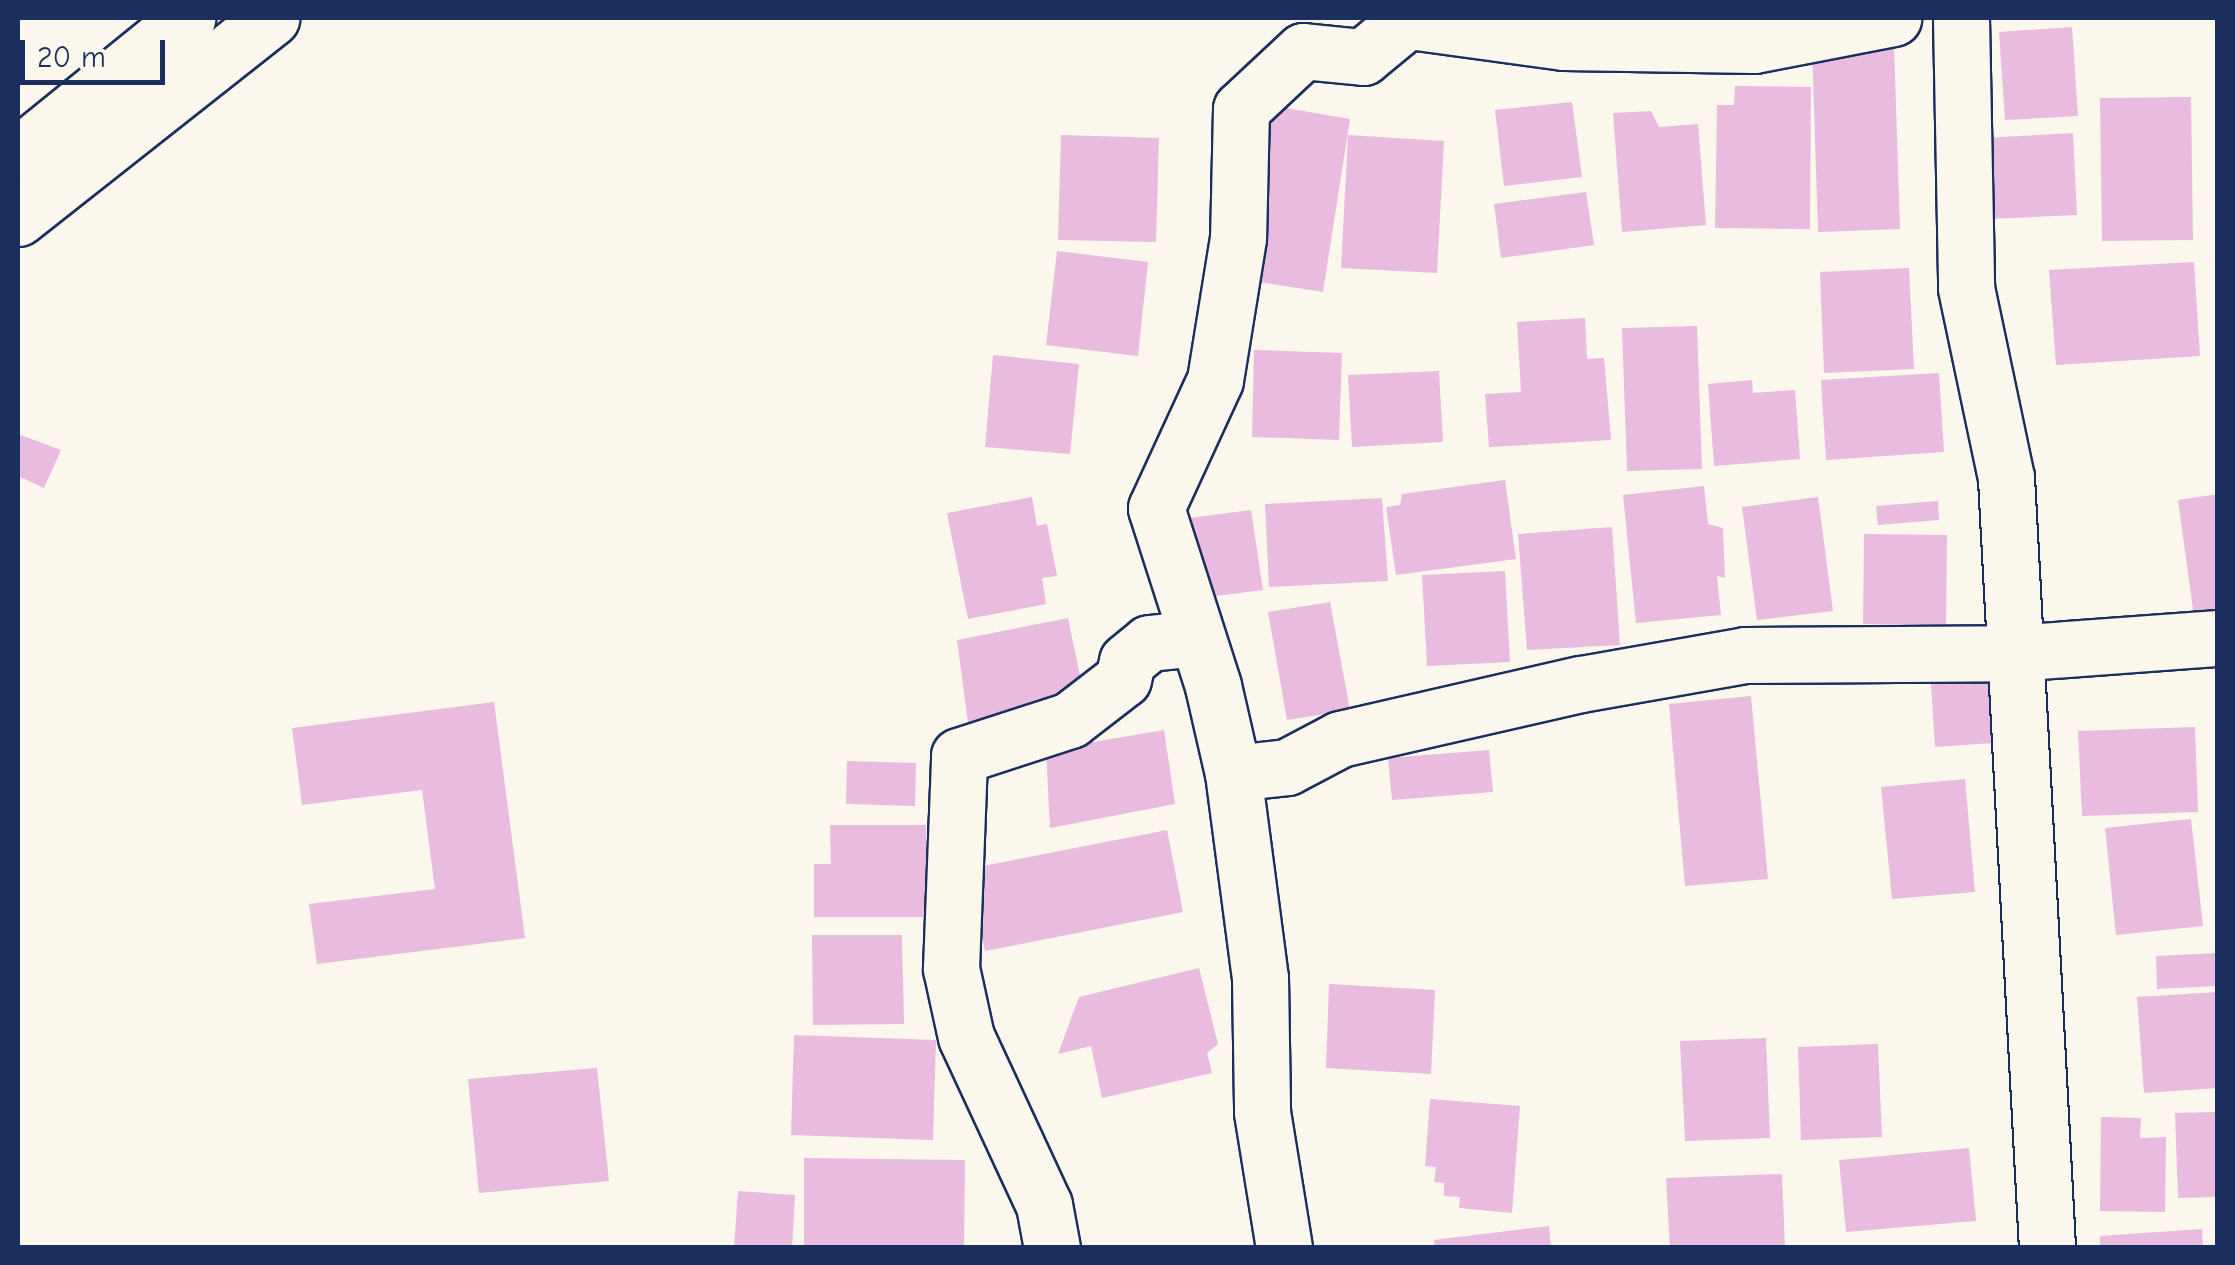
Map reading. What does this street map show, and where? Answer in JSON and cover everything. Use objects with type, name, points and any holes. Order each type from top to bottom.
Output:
[{"type":"street","points":[[18,155],[187,18]]},
{"type":"street","points":[[18,218],[271,18]]},
{"type":"street","points":[[1284,1248],[1262,1112],[1260,978],[1232,773],[1197,638],[1156,508],[1215,380],[1238,238],[1241,108],[1304,51],[1363,57],[1410,19],[1564,42],[1754,45],[1893,18]]},
{"type":"street","points":[[1962,18],[1966,288],[2006,478],[2047,1248]]},
{"type":"street","points":[[1052,1248],[1044,1205],[966,1037],[951,968],[959,756],[1070,720],[1123,679],[1127,660],[1149,642],[1197,638]]},
{"type":"street","points":[[1232,773],[1287,767],[1340,739],[1581,684],[1746,655],[2013,653],[2218,638]]},
{"type":"building","points":[[2072,27],[2078,116],[2005,120],[1999,32]]},
{"type":"building","points":[[1894,44],[1900,229],[1818,232],[1812,46]]},
{"type":"building","points":[[1735,86],[1811,87],[1810,229],[1715,228],[1717,105],[1734,105]]},
{"type":"building","points":[[2191,97],[2193,240],[2102,241],[2100,98]]},
{"type":"building","points":[[1572,102],[1582,177],[1504,186],[1495,110]]},
{"type":"building","points":[[1274,106],[1350,119],[1323,292],[1247,280]]},
{"type":"building","points":[[1651,111],[1659,127],[1698,124],[1706,225],[1622,232],[1613,113]]},
{"type":"building","points":[[2073,133],[2077,215],[1988,219],[1983,138]]},
{"type":"building","points":[[1061,135],[1159,138],[1156,242],[1058,240]]},
{"type":"building","points":[[1348,135],[1444,141],[1437,273],[1341,268]]},
{"type":"building","points":[[1586,192],[1594,245],[1501,258],[1494,204]]},
{"type":"building","points":[[1057,251],[1148,262],[1138,356],[1046,345]]},
{"type":"building","points":[[2194,262],[2200,356],[2056,365],[2049,270]]},
{"type":"building","points":[[1909,268],[1914,369],[1824,373],[1820,272]]},
{"type":"building","points":[[1585,318],[1587,359],[1604,358],[1611,440],[1489,447],[1485,394],[1521,392],[1517,322]]},
{"type":"building","points":[[1697,326],[1702,469],[1627,471],[1622,328]]},
{"type":"building","points":[[1254,350],[1342,353],[1339,440],[1252,437]]},
{"type":"building","points":[[993,355],[1079,364],[1070,454],[985,447]]},
{"type":"building","points":[[1439,371],[1443,442],[1352,447],[1348,375]]},
{"type":"building","points":[[1939,373],[1944,452],[1826,460],[1821,380]]},
{"type":"building","points":[[1752,380],[1753,393],[1795,390],[1800,459],[1714,466],[1708,384]]},
{"type":"building","points":[[18,434],[61,450],[44,488],[18,476]]},
{"type":"building","points":[[1505,480],[1516,559],[1396,575],[1386,507],[1400,505],[1402,494]]},
{"type":"building","points":[[1704,486],[1708,524],[1723,528],[1725,578],[1717,576],[1721,615],[1636,623],[1623,495]]},
{"type":"building","points":[[2218,494],[2218,621],[2195,624],[2178,500]]},
{"type":"building","points":[[1032,497],[1037,526],[1047,524],[1057,576],[1042,578],[1046,604],[968,619],[947,513]]},
{"type":"building","points":[[1818,497],[1833,611],[1757,620],[1742,507]]},
{"type":"building","points":[[1382,498],[1388,581],[1269,587],[1265,504]]},
{"type":"building","points":[[1938,501],[1939,520],[1878,525],[1876,506]]},
{"type":"building","points":[[1251,510],[1263,590],[1193,599],[1182,519]]},
{"type":"building","points":[[1612,527],[1620,645],[1527,650],[1518,534]]},
{"type":"building","points":[[1864,534],[1947,535],[1946,626],[1863,624]]},
{"type":"building","points":[[1505,571],[1510,662],[1427,666],[1422,575]]},
{"type":"building","points":[[1330,602],[1350,710],[1287,720],[1268,612]]},
{"type":"building","points":[[1068,618],[1084,695],[968,723],[957,640]]},
{"type":"building","points":[[1988,665],[1993,743],[1935,747],[1930,668]]},
{"type":"building","points":[[1751,696],[1768,879],[1685,886],[1669,704]]},
{"type":"building","points":[[494,702],[525,938],[317,964],[309,904],[435,889],[422,790],[302,805],[292,728]]},
{"type":"building","points":[[2195,727],[2198,812],[2082,816],[2078,731]]},
{"type":"building","points":[[1164,730],[1175,804],[1050,828],[1046,750]]},
{"type":"building","points":[[1489,750],[1493,792],[1392,800],[1388,758]]},
{"type":"building","points":[[847,761],[916,763],[915,806],[846,804]]},
{"type":"building","points":[[1965,779],[1975,892],[1892,899],[1881,787]]},
{"type":"building","points":[[2191,819],[2203,926],[2116,935],[2105,828]]},
{"type":"building","points":[[830,825],[926,825],[927,917],[814,917],[814,864],[831,864]]},
{"type":"building","points":[[1167,830],[1183,912],[985,951],[968,869]]},
{"type":"building","points":[[812,935],[902,935],[904,1024],[813,1025]]},
{"type":"building","points":[[2218,953],[2218,986],[2157,989],[2156,956]]},
{"type":"building","points":[[1199,968],[1218,1044],[1207,1053],[1212,1073],[1102,1098],[1091,1046],[1058,1054],[1079,997]]},
{"type":"building","points":[[1329,984],[1435,990],[1431,1074],[1326,1068]]},
{"type":"building","points":[[2218,992],[2218,1088],[2144,1093],[2137,997]]},
{"type":"building","points":[[794,1035],[936,1040],[933,1140],[791,1135]]},
{"type":"building","points":[[1766,1038],[1770,1138],[1685,1141],[1680,1041]]},
{"type":"building","points":[[1878,1044],[1882,1137],[1801,1140],[1798,1047]]},
{"type":"building","points":[[597,1068],[609,1181],[479,1193],[468,1079]]},
{"type":"building","points":[[1430,1099],[1520,1106],[1512,1213],[1459,1208],[1460,1197],[1444,1196],[1444,1183],[1434,1182],[1436,1167],[1425,1166]]},
{"type":"building","points":[[2218,1112],[2218,1197],[2178,1198],[2175,1113]]},
{"type":"building","points":[[2101,1117],[2141,1118],[2140,1138],[2166,1137],[2165,1212],[2100,1211]]},
{"type":"building","points":[[1969,1148],[1976,1221],[1846,1232],[1839,1160]]},
{"type":"building","points":[[804,1158],[965,1160],[964,1248],[804,1248]]},
{"type":"building","points":[[1782,1174],[1785,1248],[1670,1248],[1666,1178]]},
{"type":"building","points":[[738,1191],[795,1195],[792,1248],[734,1248]]},
{"type":"building","points":[[1549,1226],[1551,1248],[1435,1248],[1434,1240]]},
{"type":"building","points":[[2202,1229],[2203,1248],[2100,1248],[2100,1236]]}]
